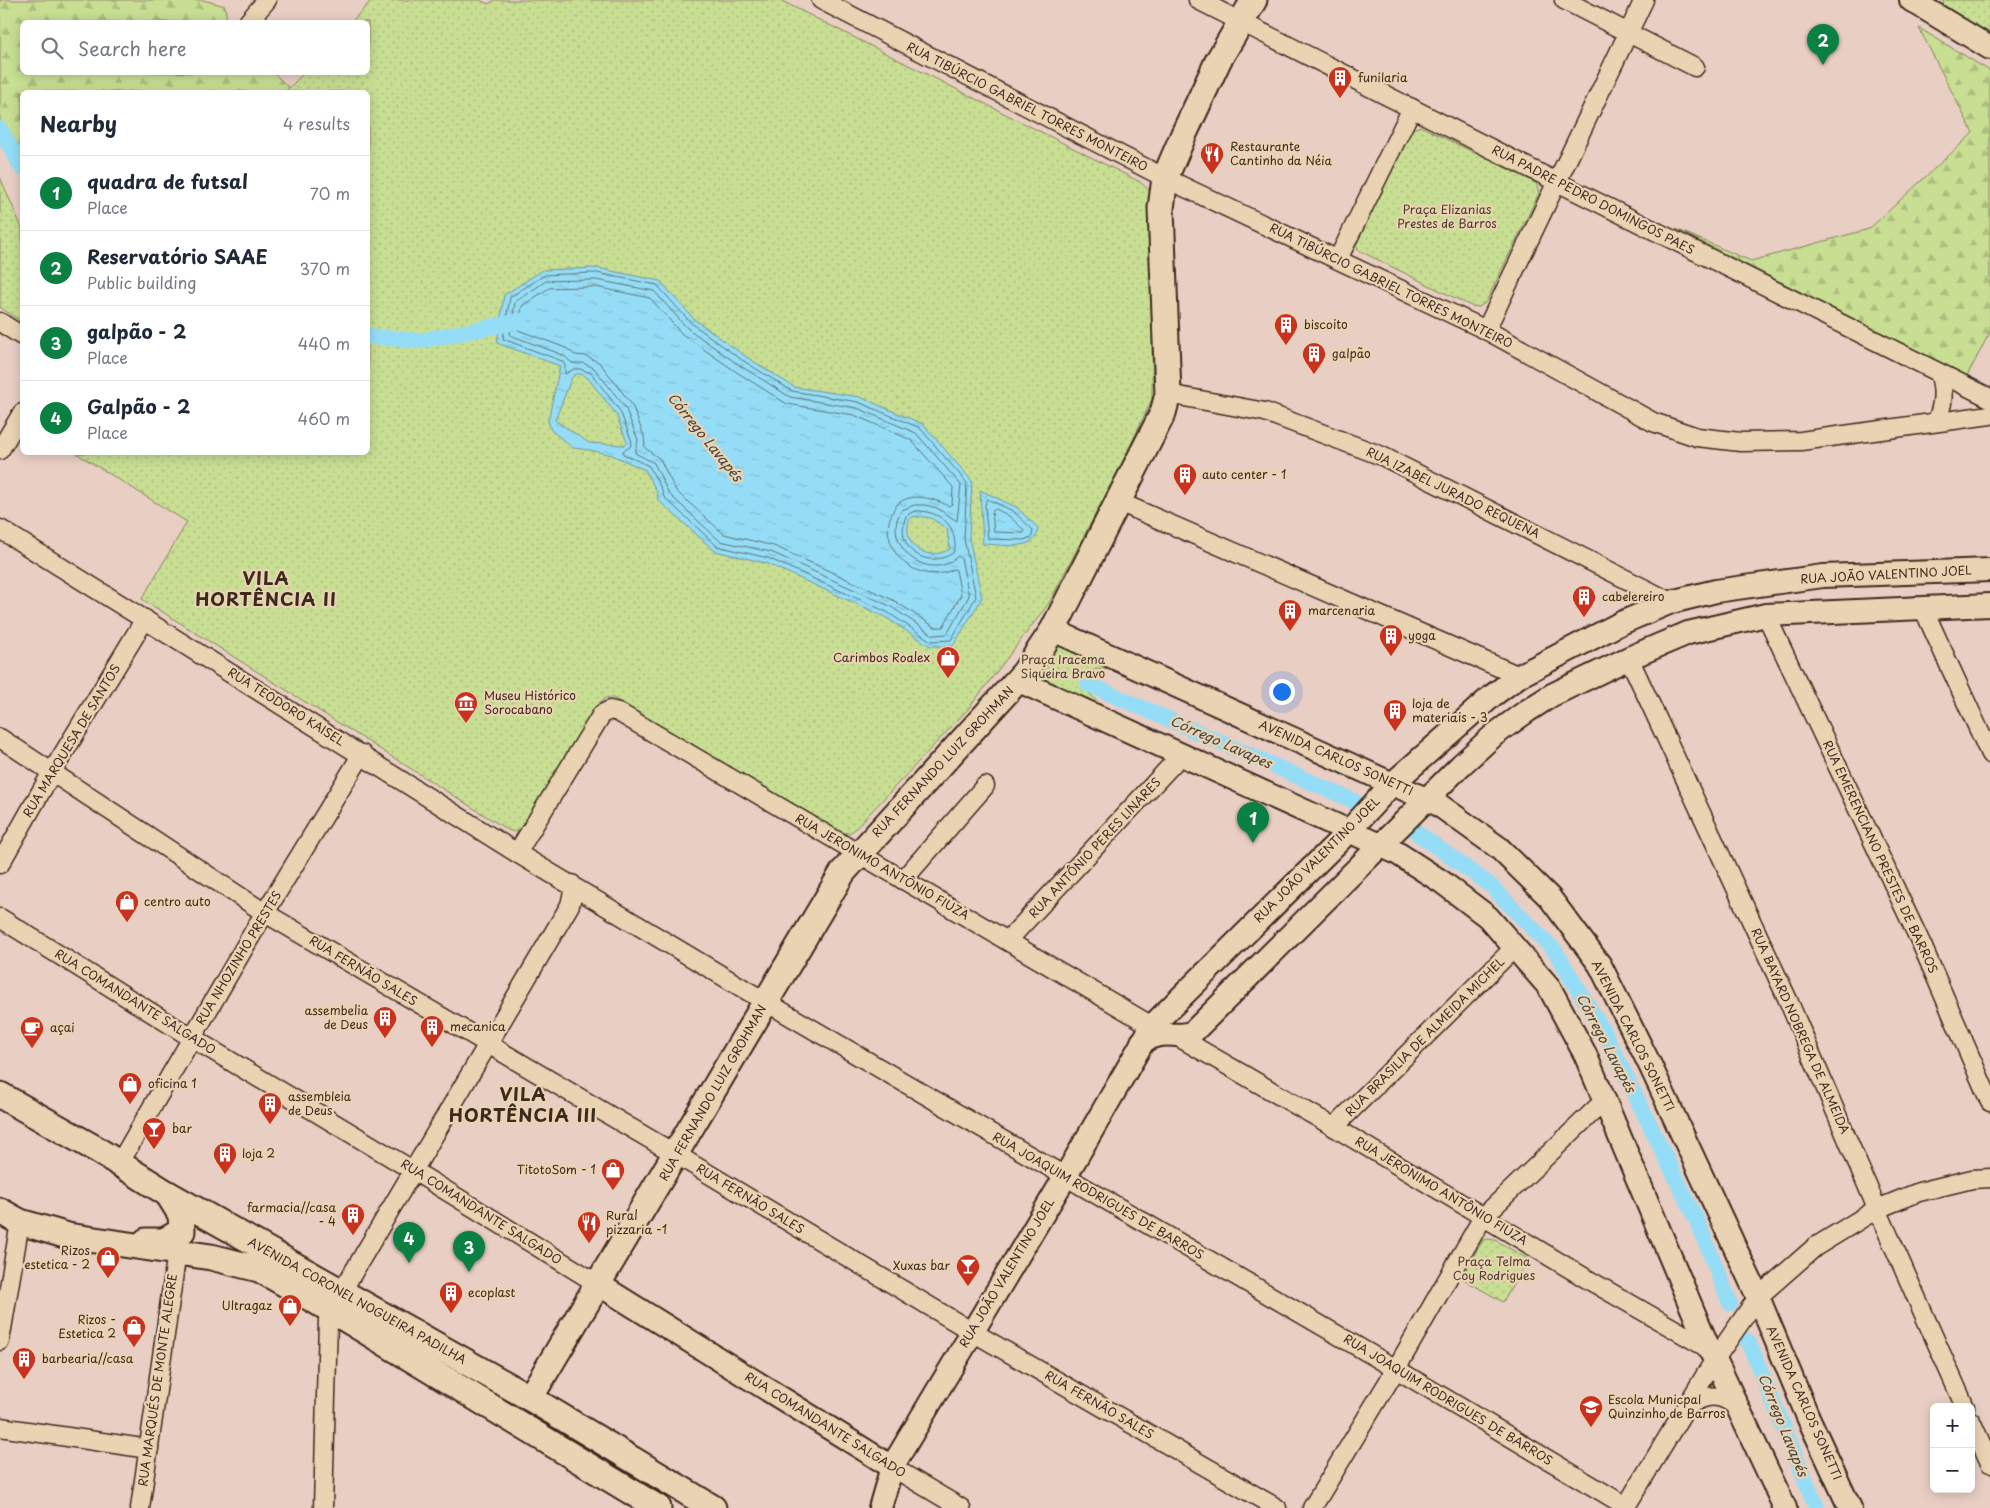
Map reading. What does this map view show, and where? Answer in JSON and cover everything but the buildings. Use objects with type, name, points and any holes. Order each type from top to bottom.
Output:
[{"type":"main road","name":"RUA FERNANDO LUIZ GROHMAN","points":[[530,1398],[677,1155],[843,872],[1021,676],[1053,630],[1163,413],[1168,394],[1162,208],[1165,178],[1202,95],[1254,0]]},
{"type":"main road","name":"AVENIDA CORONEL NOGUEIRA PADILHA","points":[[0,1095],[168,1194],[658,1508]]},
{"type":"main road","points":[[10,1217],[68,1236],[95,1240],[179,1242],[181,1215],[168,1194]]},
{"type":"main road","name":"AVENIDA CORONEL NOGUEIRA PADILHA","points":[[179,1242],[211,1257],[259,1269],[337,1301],[530,1398],[713,1508]]},
{"type":"street","points":[[250,20],[266,0]]},
{"type":"street","name":"RUA TIBÚRCIO GABRIEL TORRES MONTEIRO","points":[[821,0],[1165,178],[1486,330],[1653,422],[1697,437],[1741,442],[1801,440],[1990,415]]},
{"type":"street","name":"RUA PADRE PEDRO DOMINGOS PAES","points":[[1198,0],[1990,398]]},
{"type":"street","points":[[1564,0],[1696,67]]},
{"type":"street","points":[[1486,330],[1644,0]]},
{"type":"street","points":[[1911,0],[1990,48]]},
{"type":"street","points":[[1338,259],[1412,108]]},
{"type":"street","points":[[0,322],[20,335]]},
{"type":"street","points":[[1936,422],[1943,398],[1943,385],[1939,372]]},
{"type":"street","name":"RUA IZABEL JURADO REQUENA","points":[[1168,394],[1265,412],[1382,456],[1671,602]]},
{"type":"street","points":[[0,450],[20,416]]},
{"type":"street","points":[[1119,502],[1519,676]]},
{"type":"street","name":"RUA TEODORO KAISEL","points":[[0,530],[518,853],[572,884]]},
{"type":"street","name":"RUA JOÃO VALENTINO JOEL","points":[[880,1508],[892,1467],[971,1331],[1158,1027],[1348,832],[1392,784],[1466,717],[1519,676],[1621,623],[1671,602],[1716,591],[1823,576],[1990,570]]},
{"type":"street","points":[[1197,1039],[1381,846],[1481,747],[1527,711],[1552,695],[1629,658],[1688,633],[1766,614],[1990,605]]},
{"type":"street","points":[[1923,608],[1990,754]]},
{"type":"street","name":"RUA EMERENCIANO PRESTES DE BARROS","points":[[1766,614],[1917,934],[1990,1102]]},
{"type":"street","name":"RUA MARQUESA DE SANTOS","points":[[0,864],[52,772],[145,619]]},
{"type":"street","name":"AVENIDA CARLOS SONETTI","points":[[1053,630],[1439,805],[1499,848],[1550,898],[1600,965],[1650,1065],[1758,1297],[1808,1418],[1850,1508]]},
{"type":"street","name":"RUA BAYARD NOBREGA DE ALMEIDA","points":[[1629,658],[1788,1000],[1877,1209],[1963,1403]]},
{"type":"street","points":[[1021,676],[1181,755],[1397,853],[1442,882],[1488,918],[1515,947],[1549,988],[1585,1054],[1712,1354],[1785,1508]]},
{"type":"street","name":"RUA JERONIMO ANTÔNIO FIUZA","points":[[518,853],[602,714],[610,710],[618,712],[858,854],[1158,1027],[1174,1012],[1185,1015],[1197,1039],[1334,1126],[1712,1354]]},
{"type":"street","name":"RUA FERNÃO SALES","points":[[0,738],[265,913],[677,1155],[971,1331],[1277,1508]]},
{"type":"street","name":"RUA NHOZINHO PRESTES","points":[[119,1164],[265,913],[362,754]]},
{"type":"street","name":"RUA ANTÔNIO PERES LINARES","points":[[1008,940],[1181,755]]},
{"type":"street","points":[[903,880],[985,786]]},
{"type":"street","points":[[323,1508],[328,1320],[337,1301],[570,905],[573,892],[572,884]]},
{"type":"street","name":"RUA JOAQUIM RODRIGUES DE BARROS","points":[[572,884],[766,1002],[1396,1368],[1626,1507]]},
{"type":"street","name":"RUA COMANDANTE SALGADO","points":[[0,918],[192,1038],[414,1171],[961,1508]]},
{"type":"street","name":"RUA BRASILIA DE ALMEIDA MICHEL","points":[[1334,1126],[1515,947]]},
{"type":"street","points":[[1312,1508],[1484,1217],[1605,1100]]},
{"type":"street","points":[[1626,1507],[1686,1407],[1712,1354],[1758,1297],[1815,1247],[1877,1209],[1919,1192],[1972,1179],[1990,1178]]},
{"type":"street","points":[[0,1341],[10,1217]]},
{"type":"street","name":"RUA MARQUÉS DE MONTE ALEGRE","points":[[140,1508],[179,1242]]},
{"type":"street","points":[[1686,1407],[1698,1399],[1711,1396],[1724,1397],[1738,1408]]},
{"type":"street","points":[[0,1427],[149,1449]]},
{"type":"street","points":[[1975,1430],[1990,1463]]},
{"type":"green space","points":[[0,0],[203,0],[225,6],[227,20],[20,20],[20,75],[276,75],[289,88],[287,90],[20,90],[20,164],[0,129]]},
{"type":"green space","points":[[372,0],[480,0],[488,4],[495,0],[780,0],[1140,182],[1149,190],[1153,200],[1152,399],[1122,463],[1049,603],[969,708],[854,830],[849,833],[840,832],[613,698],[605,698],[599,703],[521,828],[514,832],[142,599],[187,522],[79,455],[370,455],[370,90],[287,90],[302,75],[370,75],[370,20],[353,20]]},
{"type":"green space","points":[[1943,0],[1990,0],[1990,33],[1944,8]]},
{"type":"green space","points":[[1919,28],[1990,71],[1990,332],[1967,376],[1676,229],[1751,261],[1869,229],[1973,133]]},
{"type":"green space","name":"Praça Elizanias Prestes de Barros","points":[[1420,126],[1536,183],[1539,193],[1486,302],[1479,307],[1471,306],[1358,250],[1355,245],[1355,238],[1407,135],[1413,129]]},
{"type":"green space","points":[[0,177],[20,223],[20,321],[0,307]]},
{"type":"green space","name":"Praça Iracema Siqueira Bravo","points":[[1058,644],[1121,669],[1104,668],[1095,670],[1081,679],[1088,692],[1103,707],[1053,688],[1040,673],[1040,659]]},
{"type":"green space","name":"Praça Telma Coy Rodrigues","points":[[1483,1240],[1495,1240],[1528,1259],[1503,1302],[1461,1278]]},
{"type":"water","points":[[597,268],[660,281],[694,319],[745,356],[794,387],[860,397],[923,424],[972,481],[969,538],[982,598],[953,646],[930,646],[885,617],[766,563],[715,551],[658,500],[657,492],[645,470],[612,455],[573,448],[551,430],[548,421],[560,366],[497,343],[504,295],[543,270]],"holes":[[[576,374],[587,377],[616,414],[627,442],[624,445],[589,443],[555,420],[572,377]],[[916,516],[931,518],[947,529],[950,549],[932,554],[917,549],[912,543],[908,528],[910,518]]]},
{"type":"water","points":[[980,490],[1016,507],[1038,528],[1036,536],[1032,541],[1025,544],[1008,546],[983,544]]},
{"type":"waterway","name":"Córrego Lavapés","points":[[0,129],[20,164]]},
{"type":"waterway","name":"Córrego Lavapés","points":[[370,336],[419,341],[520,321]]},
{"type":"waterway","name":"Córrego Lavapes","points":[[1088,684],[1354,801]]},
{"type":"waterway","name":"Córrego Lavapés","points":[[1416,832],[1490,885],[1555,951],[1605,1034],[1698,1223],[1730,1303]]},
{"type":"waterway","name":"Córrego Lavapés","points":[[1748,1341],[1817,1508]]},
{"type":"place","name":"Reservatório SAAE","points":[[1823,65]]},
{"type":"place","name":"funilaria","points":[[1340,99]]},
{"type":"place","name":"Restaurante Cantinho da Néia","points":[[1212,175]]},
{"type":"place","name":"biscoito","points":[[1286,346]]},
{"type":"place","name":"galpão","points":[[1314,375]]},
{"type":"place","name":"auto center - 1","points":[[1185,496]]},
{"type":"place","name":"cabelereiro","points":[[1584,618]]},
{"type":"place","name":"marcenaria","points":[[1290,632]]},
{"type":"place","name":"yoga","points":[[1391,657]]},
{"type":"place","name":"Carimbos Roalex","points":[[948,679]]},
{"type":"place","name":"Museu Histórico Sorocabano","points":[[466,724]]},
{"type":"place","name":"loja de materiais - 3","points":[[1395,732]]},
{"type":"place","name":"quadra de futsal","points":[[1253,843]]},
{"type":"place","name":"centro auto","points":[[127,923]]},
{"type":"place","name":"assembelia de Deus","points":[[385,1039]]},
{"type":"place","name":"mecanica","points":[[432,1048]]},
{"type":"place","name":"açai","points":[[32,1049]]},
{"type":"place","name":"oficina 1","points":[[130,1105]]},
{"type":"place","name":"assembleia de Deus","points":[[270,1125]]},
{"type":"place","name":"bar","points":[[154,1150]]},
{"type":"place","name":"loja 2","points":[[225,1175]]},
{"type":"place","name":"TitotoSom - 1","points":[[613,1191]]},
{"type":"place","name":"farmacia//casa - 4","points":[[353,1236]]},
{"type":"place","name":"Rural pizzaria -1","points":[[589,1244]]},
{"type":"place","name":"Galpão - 2","points":[[409,1263]]},
{"type":"place","name":"galpão - 2","points":[[469,1272]]},
{"type":"place","name":"Rizos estetica - 2","points":[[108,1279]]},
{"type":"place","name":"Xuxas bar","points":[[968,1287]]},
{"type":"place","name":"ecoplast","points":[[451,1314]]},
{"type":"place","name":"Ultragaz","points":[[290,1327]]},
{"type":"place","name":"Rizos - Estetica 2","points":[[134,1348]]},
{"type":"place","name":"barbearia//casa","points":[[24,1380]]},
{"type":"place","name":"Escola Municpal Quinzinho de Barros","points":[[1591,1428]]},
{"type":"district","name":"VILA HORTÊNCIA II","points":[[266,589]]},
{"type":"district","name":"VILA HORTÊNCIA III","points":[[523,1105]]}]
